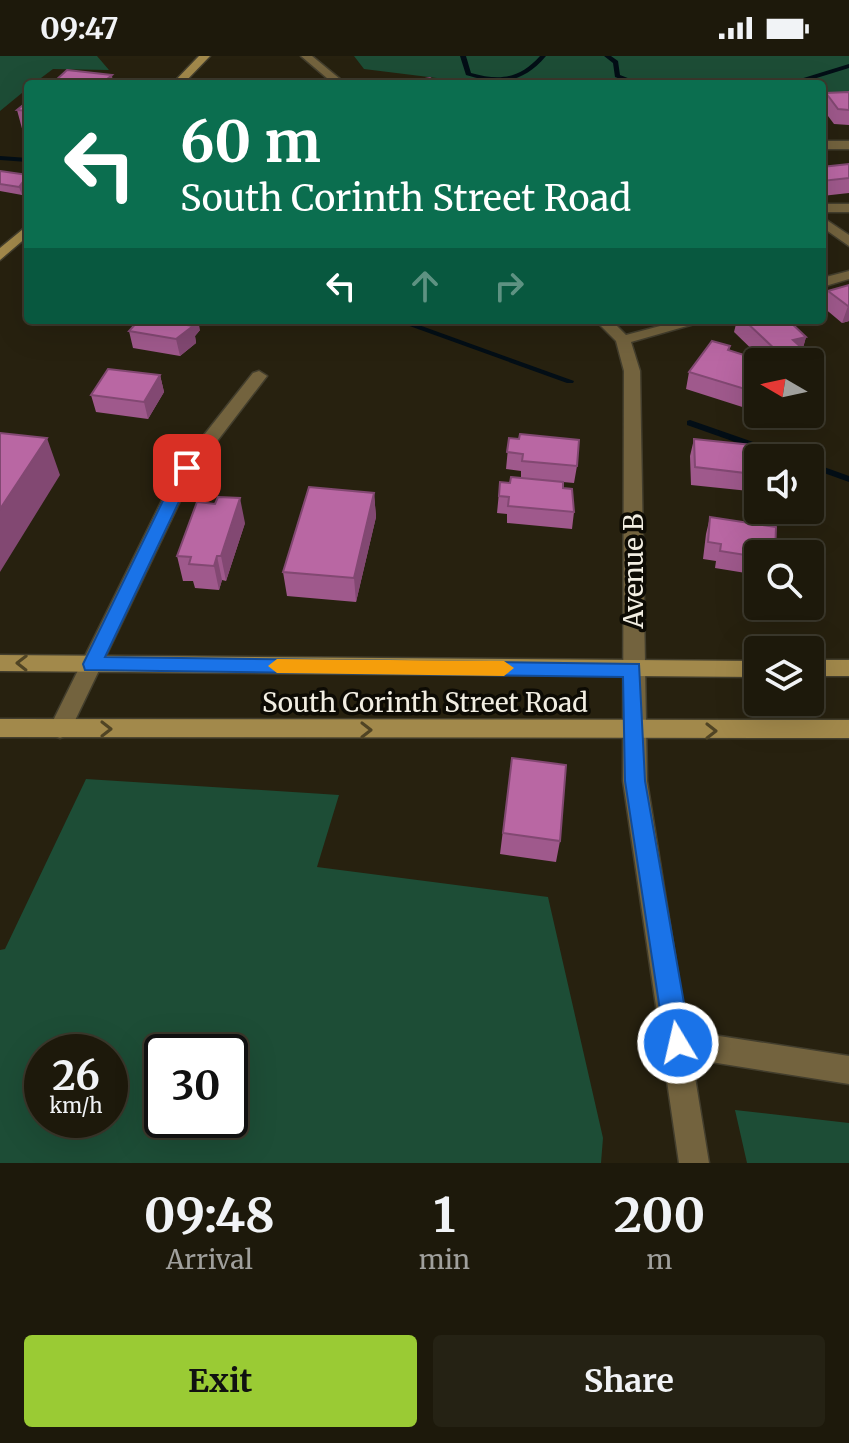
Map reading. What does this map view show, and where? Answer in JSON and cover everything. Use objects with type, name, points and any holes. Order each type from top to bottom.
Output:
[{"type":"main road","points":[[181,80],[205,56]]},
{"type":"main road","points":[[0,256],[24,233]]},
{"type":"main road","name":"South Corinth Street Road","points":[[0,663],[744,669]]},
{"type":"main road","points":[[824,668],[849,668]]},
{"type":"main road","name":"South Corinth Street Road","points":[[0,728],[849,729]]},
{"type":"street","points":[[306,56],[336,80]]},
{"type":"street","points":[[826,145],[849,145]]},
{"type":"street","points":[[826,208],[849,208]]},
{"type":"street","points":[[826,224],[849,242]]},
{"type":"street","points":[[826,282],[849,275]]},
{"type":"street","points":[[606,324],[623,340],[685,324]]},
{"type":"street","name":"Avenue B","points":[[623,340],[632,371],[635,781],[678,1043],[694,1163]]},
{"type":"street","points":[[60,729],[187,468],[259,376]]},
{"type":"street","points":[[678,1043],[849,1070]]},
{"type":"green space","points":[[0,56],[97,56],[109,70],[53,69],[38,80],[24,80],[24,91],[0,111]]},
{"type":"green space","points":[[354,56],[849,56],[849,103],[826,102],[826,80],[453,80],[364,69]]},
{"type":"green space","points":[[86,779],[339,795],[317,867],[548,897],[603,1138],[601,1163],[0,1163],[0,950],[5,949]]},
{"type":"green space","points":[[735,1110],[849,1123],[849,1163],[747,1163]]},
{"type":"building","points":[[67,70],[112,75],[106,80],[56,80]]},
{"type":"building","points":[[849,92],[849,110],[838,109],[826,93]]},
{"type":"building","points":[[849,164],[849,178],[826,181],[826,167]]},
{"type":"building","points":[[0,171],[24,174],[19,187],[0,184]]},
{"type":"building","points":[[849,285],[849,306],[828,291]]},
{"type":"building","points":[[135,324],[193,326],[176,339],[129,331]]},
{"type":"building","points":[[748,324],[792,324],[806,337],[793,340],[802,348],[774,348]]},
{"type":"building","points":[[712,341],[730,346],[728,350],[744,355],[744,389],[689,372]]},
{"type":"building","points":[[108,369],[160,375],[144,402],[91,395]]},
{"type":"building","points":[[0,433],[47,438],[0,509]]},
{"type":"building","points":[[520,434],[579,440],[577,466],[522,461],[523,454],[507,452],[509,438],[519,439]]},
{"type":"building","points":[[694,439],[744,444],[744,473],[695,467]]},
{"type":"building","points":[[511,477],[563,482],[563,488],[572,489],[574,512],[508,506],[509,497],[499,496],[500,482],[510,483]]},
{"type":"building","points":[[309,487],[374,493],[354,578],[283,572]]},
{"type":"building","points":[[218,497],[240,498],[221,556],[217,556],[214,566],[189,564],[191,557],[177,556],[197,502],[215,504]]},
{"type":"building","points":[[710,517],[776,527],[776,540],[744,540],[744,555],[720,551],[721,544],[708,542]]},
{"type":"building","points":[[512,758],[566,765],[560,841],[503,833]]},
{"type":"waterway","points":[[463,56],[468,74],[500,80],[527,71],[543,56]]},
{"type":"waterway","points":[[607,56],[616,62],[617,76],[628,80]]},
{"type":"waterway","points":[[804,80],[849,66]]},
{"type":"waterway","points":[[0,158],[24,160]]},
{"type":"waterway","points":[[408,324],[570,381]]},
{"type":"waterway","points":[[690,423],[750,444]]},
{"type":"waterway","points":[[824,470],[849,479]]},
{"type":"slow traffic","points":[[277,666],[504,668]]},
{"type":"route","points":[[187,468],[92,664],[632,669],[635,781],[678,1043]]}]
